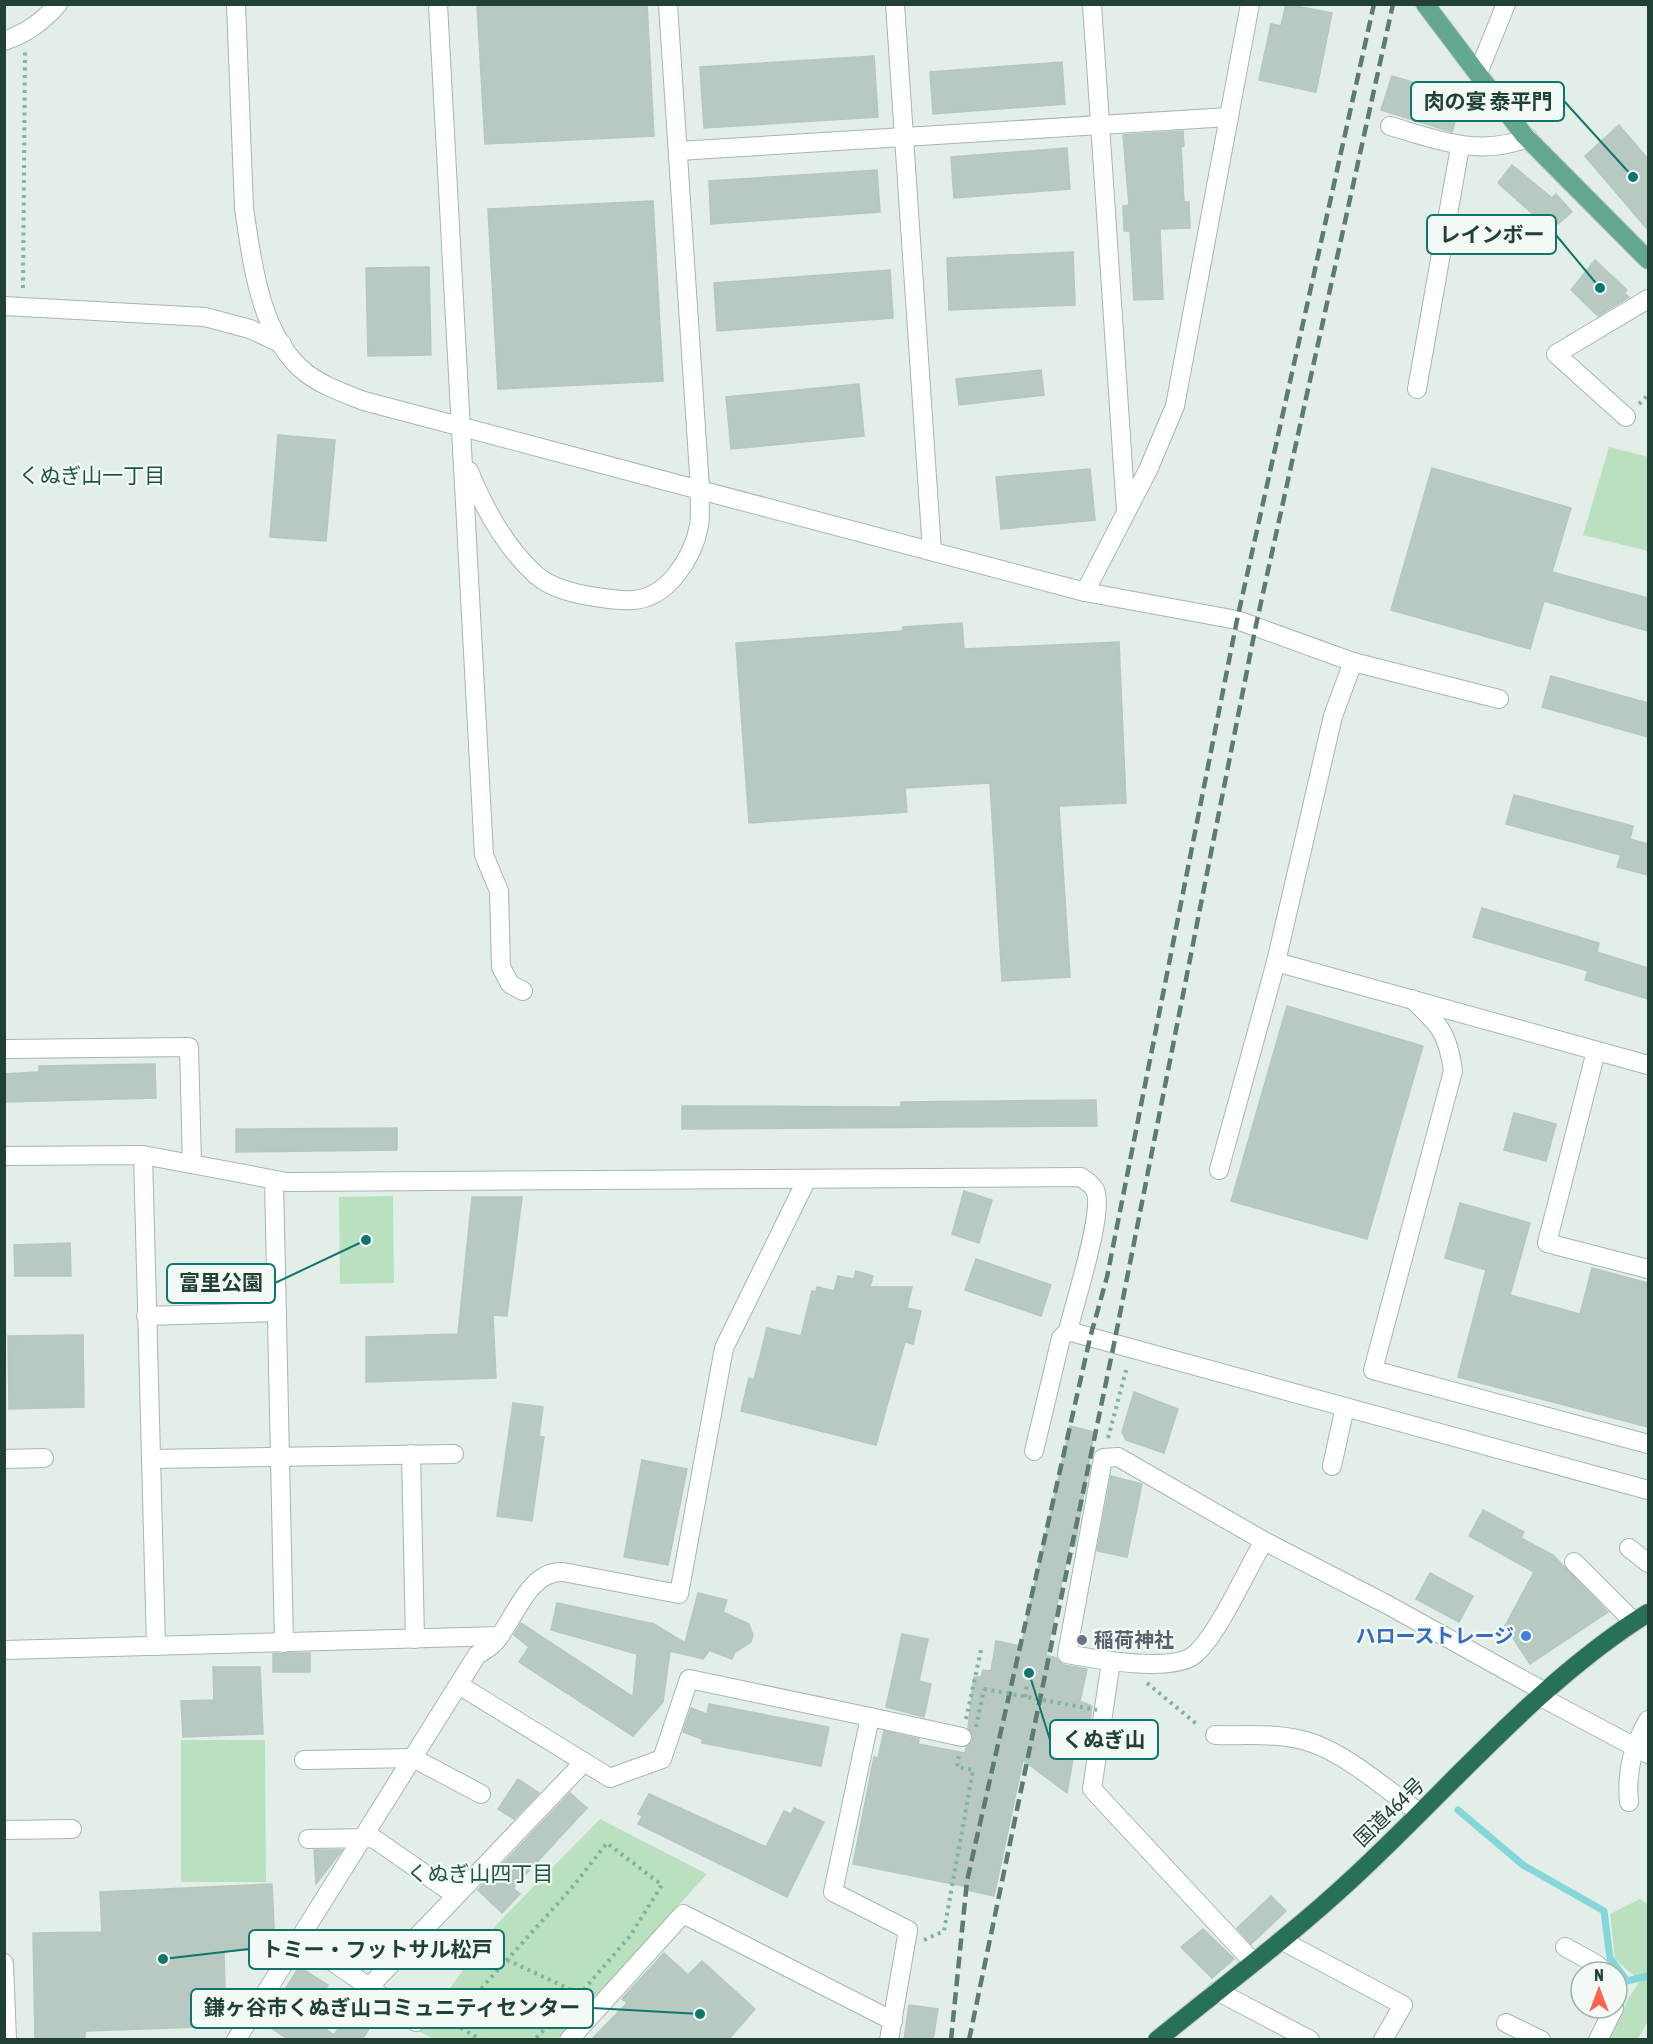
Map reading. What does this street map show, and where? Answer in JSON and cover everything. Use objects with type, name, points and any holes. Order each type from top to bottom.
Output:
[{"type":"highway","name":"国道464号","points":[[1157,2040],[1354,1878],[1543,1695],[1593,1650],[1641,1617]]},
{"type":"main road","points":[[1425,4],[1528,138],[1647,256]]},
{"type":"street","points":[[4,41],[25,34],[45,19],[58,4]]},
{"type":"street","points":[[236,4],[244,208],[249,241],[272,328],[305,372],[324,384],[364,401],[462,425],[1085,592],[1246,623],[1353,662],[1499,699]]},
{"type":"street","points":[[438,4],[484,855],[499,891],[501,967],[510,984],[524,990]]},
{"type":"street","points":[[464,459],[483,505],[519,556],[538,577],[572,593],[634,600],[657,592],[676,576],[691,552],[699,525],[700,489],[668,4]]},
{"type":"street","points":[[896,4],[933,551]]},
{"type":"street","points":[[1092,4],[1126,512]]},
{"type":"street","points":[[1085,592],[1148,470],[1175,406],[1250,4]]},
{"type":"street","points":[[1478,73],[1506,4]]},
{"type":"street","points":[[678,151],[1229,117]]},
{"type":"street","points":[[1390,126],[1460,147],[1508,146],[1528,138]]},
{"type":"street","points":[[1417,389],[1460,147]]},
{"type":"street","points":[[1626,417],[1556,354],[1648,299]]},
{"type":"street","points":[[4,306],[205,317],[250,329],[282,344]]},
{"type":"street","points":[[1219,1170],[1276,962],[1334,716],[1353,662]]},
{"type":"street","points":[[1276,962],[1648,1065]]},
{"type":"street","points":[[1412,999],[1439,1024],[1449,1044],[1453,1071],[1373,1370],[1648,1444]]},
{"type":"street","points":[[4,1049],[189,1047],[192,1164]]},
{"type":"street","points":[[1596,1051],[1547,1243],[1648,1269]]},
{"type":"street","points":[[143,1155],[156,1646]]},
{"type":"street","points":[[4,1156],[143,1155],[274,1181],[1081,1177],[1095,1191],[1097,1203],[1089,1252],[1068,1331],[1061,1338],[1034,1451]]},
{"type":"street","points":[[236,2040],[477,1655],[494,1644],[537,1581],[551,1571],[679,1594],[724,1348],[807,1179]]},
{"type":"street","points":[[274,1181],[285,1643]]},
{"type":"street","points":[[147,1316],[277,1312]]},
{"type":"street","points":[[1068,1331],[1648,1490]]},
{"type":"street","points":[[1332,1466],[1345,1407]]},
{"type":"street","points":[[1264,1541],[1207,1642],[1193,1656],[1178,1662],[1117,1662],[1067,1654],[1105,1452],[1119,1457],[1264,1541],[1388,1605],[1641,1750]]},
{"type":"street","points":[[411,1454],[415,1640]]},
{"type":"street","points":[[151,1460],[454,1454]]},
{"type":"street","points":[[4,1458],[44,1458]]},
{"type":"street","points":[[1629,1548],[1648,1563]]},
{"type":"street","points":[[1574,1562],[1641,1617]]},
{"type":"street","points":[[4,1650],[500,1636]]},
{"type":"street","points":[[1117,1662],[1092,1789],[1253,1962]]},
{"type":"street","points":[[459,1685],[610,1778],[662,1759],[690,1679],[968,1736]]},
{"type":"street","points":[[870,1717],[833,1892],[908,1930],[890,2040]]},
{"type":"street","points":[[1629,1802],[1627,1779],[1633,1761],[1641,1750],[1648,1720]]},
{"type":"street","points":[[1215,1735],[1283,1737],[1310,1742],[1329,1750],[1420,1813]]},
{"type":"street","points":[[304,1760],[413,1758],[482,1794]]},
{"type":"street","points":[[369,1987],[584,1762]]},
{"type":"street","points":[[4,1830],[72,1829]]},
{"type":"street","points":[[309,1839],[373,1838],[448,1890]]},
{"type":"street","points":[[569,2040],[682,1914],[893,2021]]},
{"type":"street","points":[[300,1940],[416,2022]]},
{"type":"street","points":[[1281,1940],[1402,2005],[1383,2040]]},
{"type":"street","points":[[1565,1947],[1589,1960]]},
{"type":"street","points":[[4,1963],[7,2040]]},
{"type":"street","points":[[1217,1991],[1310,2040]]},
{"type":"street","points":[[1598,2040],[1608,2020]]},
{"type":"street","points":[[1506,2023],[1541,2040]]},
{"type":"path","points":[[23,307],[25,34]]},
{"type":"path","points":[[1105,1452],[1132,1349]]},
{"type":"path","points":[[968,1736],[981,1650]]},
{"type":"path","points":[[1117,1662],[1205,1732],[1215,1735]]},
{"type":"path","points":[[1025,1697],[1027,1685]]},
{"type":"path","points":[[905,1949],[944,1931],[973,1770],[957,1767],[984,1689],[1097,1710]]},
{"type":"path","points":[[416,2022],[425,2029],[451,2022],[570,1890],[607,1843],[662,1885],[630,1936],[580,1994],[534,2040]]},
{"type":"path","points":[[507,1960],[580,1994]]},
{"type":"path","points":[[451,2022],[481,2040]]},
{"type":"green space","points":[[1609,447],[1648,457],[1648,551],[1583,535]]},
{"type":"green space","points":[[393,1196],[394,1283],[340,1284],[339,1197]]},
{"type":"green space","points":[[181,1740],[265,1740],[266,1882],[181,1882]]},
{"type":"green space","points":[[600,1819],[707,1874],[557,2039],[434,2039],[418,2031],[498,1923]]},
{"type":"green space","points":[[1640,1899],[1648,1905],[1648,2021],[1638,2039],[1609,2039],[1618,2020],[1629,2020],[1629,1997],[1640,1981],[1629,1971],[1629,1960],[1615,1959],[1610,1914]]},
{"type":"building","points":[[477,4],[647,4],[654,136],[485,144]]},
{"type":"building","points":[[1286,4],[1332,13],[1316,92],[1259,80],[1271,24],[1281,26]]},
{"type":"building","points":[[874,56],[878,117],[704,128],[700,67]]},
{"type":"building","points":[[1062,62],[1065,104],[933,114],[930,72]]},
{"type":"building","points":[[1392,76],[1462,97],[1452,132],[1381,110]]},
{"type":"building","points":[[1619,125],[1648,159],[1648,230],[1585,156]]},
{"type":"building","points":[[1183,131],[1184,146],[1181,147],[1184,202],[1189,202],[1190,228],[1160,229],[1163,299],[1134,300],[1130,231],[1124,231],[1123,206],[1129,205],[1123,135]]},
{"type":"building","points":[[1067,148],[1070,189],[954,198],[951,157]]},
{"type":"building","points":[[1512,165],[1552,198],[1556,194],[1572,212],[1558,224],[1556,222],[1552,225],[1541,216],[1539,218],[1534,215],[1498,183]]},
{"type":"building","points":[[877,170],[880,212],[711,224],[709,181]]},
{"type":"building","points":[[653,201],[663,381],[498,389],[488,209]]},
{"type":"building","points":[[1073,252],[1075,305],[949,310],[947,258]]},
{"type":"building","points":[[1595,260],[1627,290],[1624,293],[1629,297],[1598,316],[1571,290]]},
{"type":"building","points":[[429,267],[431,355],[368,356],[366,268]]},
{"type":"building","points":[[890,270],[893,318],[717,331],[714,283]]},
{"type":"building","points":[[1041,370],[1044,395],[959,405],[956,379]]},
{"type":"building","points":[[859,384],[864,436],[731,449],[726,397]]},
{"type":"building","points":[[278,435],[335,440],[326,541],[270,537]]},
{"type":"building","points":[[1432,468],[1571,508],[1552,572],[1648,598],[1648,631],[1544,601],[1530,649],[1391,610]]},
{"type":"building","points":[[1090,469],[1095,520],[1001,529],[996,477]]},
{"type":"building","points":[[962,623],[964,649],[1119,642],[1126,803],[1059,806],[1070,977],[1002,981],[990,783],[905,788],[907,812],[749,823],[736,643],[903,631],[903,627]]},
{"type":"building","points":[[1551,676],[1648,703],[1648,737],[1542,707]]},
{"type":"building","points":[[1514,795],[1633,826],[1630,839],[1648,844],[1648,875],[1617,867],[1621,855],[1506,824]]},
{"type":"building","points":[[1482,908],[1599,943],[1597,952],[1648,968],[1648,999],[1585,980],[1588,971],[1473,937]]},
{"type":"building","points":[[1287,1006],[1423,1046],[1367,1239],[1231,1201]]},
{"type":"building","points":[[155,1064],[156,1098],[4,1102],[4,1074],[39,1072],[39,1066]]},
{"type":"building","points":[[1096,1100],[1097,1126],[682,1129],[682,1106],[901,1107],[901,1102]]},
{"type":"building","points":[[1514,1113],[1556,1124],[1546,1161],[1504,1150]]},
{"type":"building","points":[[397,1128],[397,1150],[236,1152],[236,1129]]},
{"type":"building","points":[[964,1191],[992,1200],[979,1243],[952,1234]]},
{"type":"building","points":[[472,1197],[522,1197],[507,1316],[493,1315],[496,1378],[366,1382],[366,1337],[458,1334]]},
{"type":"building","points":[[1460,1203],[1530,1223],[1510,1295],[1580,1314],[1592,1268],[1648,1283],[1648,1427],[1458,1377],[1486,1270],[1445,1258]]},
{"type":"building","points":[[70,1243],[71,1276],[15,1276],[14,1245]]},
{"type":"building","points":[[976,1259],[1051,1285],[1041,1316],[965,1290]]},
{"type":"building","points":[[856,1271],[873,1276],[870,1287],[912,1287],[907,1308],[921,1311],[913,1344],[905,1342],[876,1445],[741,1411],[749,1378],[754,1380],[767,1328],[801,1336],[812,1291],[816,1292],[817,1287],[834,1291],[838,1276],[854,1279]]},
{"type":"building","points":[[83,1335],[84,1407],[9,1409],[8,1336]]},
{"type":"building","points":[[1134,1392],[1178,1409],[1164,1453],[1126,1440],[1122,1432]]},
{"type":"building","points":[[513,1403],[543,1407],[539,1436],[544,1437],[532,1521],[497,1516]]},
{"type":"building","points":[[1070,1426],[1094,1432],[1075,1546],[1070,1545],[1046,1655],[1056,1658],[1064,1665],[1087,1669],[1080,1701],[1092,1706],[1090,1722],[1080,1719],[1067,1793],[1023,1760],[994,1896],[967,1890],[968,1887],[853,1864],[874,1757],[878,1758],[884,1731],[919,1739],[918,1744],[965,1753],[973,1739],[968,1728],[974,1677],[981,1677],[983,1670],[991,1671],[996,1641],[1021,1646]]},
{"type":"building","points":[[642,1460],[687,1469],[668,1565],[624,1557]]},
{"type":"building","points":[[1111,1476],[1142,1484],[1127,1557],[1097,1551]]},
{"type":"building","points":[[1483,1510],[1524,1532],[1521,1538],[1553,1555],[1608,1612],[1530,1664],[1505,1626],[1534,1572],[1469,1536]]},
{"type":"building","points":[[1430,1573],[1473,1596],[1459,1622],[1416,1599]]},
{"type":"building","points":[[698,1593],[727,1600],[723,1612],[749,1624],[753,1635],[751,1642],[735,1652],[732,1659],[711,1651],[712,1647],[703,1659],[670,1651],[663,1702],[633,1736],[519,1662],[529,1647],[514,1635],[521,1623],[633,1697],[637,1654],[551,1630],[557,1603],[654,1624],[685,1643]]},
{"type":"building","points":[[902,1634],[928,1639],[919,1681],[931,1684],[924,1717],[886,1707]]},
{"type":"building","points":[[310,1653],[310,1672],[273,1672],[273,1654]]},
{"type":"building","points":[[213,1667],[260,1667],[263,1734],[183,1737],[181,1701],[214,1700]]},
{"type":"building","points":[[709,1704],[829,1727],[821,1766],[702,1743],[702,1739],[683,1732],[691,1708],[707,1714]]},
{"type":"building","points":[[518,1779],[539,1793],[514,1819],[498,1809]]},
{"type":"building","points":[[570,1793],[587,1808],[513,1888],[520,1894],[502,1913],[478,1890]]},
{"type":"building","points":[[649,1794],[766,1847],[784,1811],[791,1814],[794,1808],[824,1822],[787,1897],[638,1824],[642,1816],[638,1814]]},
{"type":"building","points":[[314,1850],[342,1850],[316,1884]]},
{"type":"building","points":[[272,1884],[275,1949],[224,1951],[226,2026],[85,2031],[85,2040],[35,2040],[33,1933],[102,1932],[100,1892]]},
{"type":"building","points":[[1271,1896],[1286,1911],[1251,1944],[1237,1928]]},
{"type":"building","points":[[1203,1929],[1234,1959],[1212,1978],[1181,1947]]},
{"type":"building","points":[[664,1953],[688,1975],[702,1961],[755,2009],[728,2040],[591,2040],[627,2003],[622,1999]]},
{"type":"building","points":[[299,1967],[328,1985],[308,2017],[334,2035],[354,2005],[375,2019],[362,2040],[289,2040],[264,2023]]},
{"type":"building","points":[[909,2005],[938,2009],[933,2040],[904,2040]]},
{"type":"waterway","points":[[1458,1810],[1523,1865],[1604,1911],[1610,1958],[1627,1981],[1648,1976]]},
{"type":"railway","points":[[951,2040],[967,1881],[1090,1338],[1107,1277],[1237,620],[1374,4]]},
{"type":"railway","points":[[969,2040],[1114,1344],[1256,625],[1393,4]]},
{"type":"place","name":"肉の宴 泰平門","points":[[1633,177]]},
{"type":"place","name":"レインボー","points":[[1600,288]]},
{"type":"place","name":"富里公園","points":[[366,1240]]},
{"type":"place","name":"ハローストレージ","points":[[1526,1636]]},
{"type":"place","name":"稲荷神社","points":[[1082,1640]]},
{"type":"place","name":"くぬぎ山","points":[[1029,1673]]},
{"type":"place","name":"トミー・フットサル松戸","points":[[163,1959]]},
{"type":"place","name":"鎌ヶ谷市くぬぎ山コミュニティセンター","points":[[700,2014]]},
{"type":"district","name":"くぬぎ山一丁目","points":[[92,476]]},
{"type":"district","name":"くぬぎ山四丁目","points":[[480,1874]]}]
